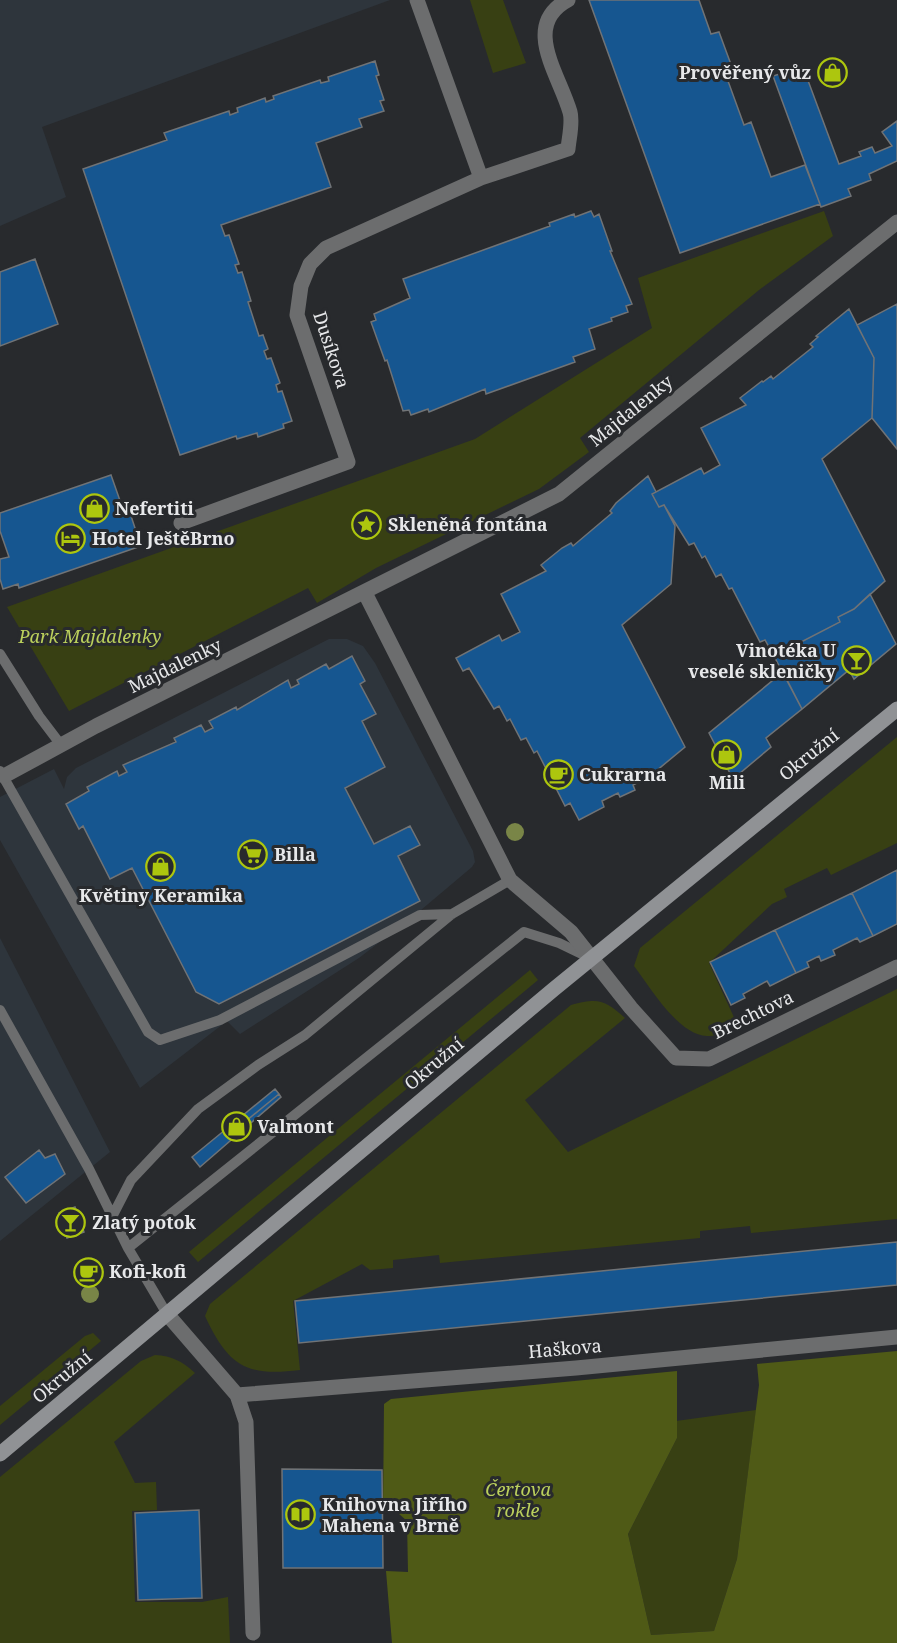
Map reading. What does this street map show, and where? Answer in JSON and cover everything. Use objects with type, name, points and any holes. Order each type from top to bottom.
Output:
[{"type":"street","points":[[417,0],[481,178]]},
{"type":"street","name":"Dusíkova","points":[[181,523],[348,462],[297,315],[301,286],[310,264],[326,248],[481,178],[568,149],[571,115],[544,39],[544,23],[555,7],[568,0]]},
{"type":"street","name":"Majdalenky","points":[[2,773],[559,494],[897,222]]},
{"type":"street","points":[[365,593],[510,880],[571,932],[591,958]]},
{"type":"street","name":"Okružní","points":[[0,1454],[591,958],[897,709]]},
{"type":"street","name":"Brechtova","points":[[591,958],[676,1058],[709,1059],[897,967]]},
{"type":"street","points":[[167,1314],[237,1395],[246,1422],[253,1633]]},
{"type":"street","name":"Haškova","points":[[237,1395],[576,1368],[897,1337]]},
{"type":"lane","points":[[0,654],[39,716],[61,745]]},
{"type":"lane","points":[[2,773],[147,1032],[160,1040],[178,1036],[220,1020],[420,915],[452,914]]},
{"type":"lane","points":[[113,1215],[131,1180],[198,1109],[258,1065],[305,1035],[452,914],[510,880]]},
{"type":"lane","points":[[128,1248],[250,1148],[524,932],[560,943],[591,958]]},
{"type":"lane","points":[[0,1010],[113,1215],[128,1248],[167,1314]]},
{"type":"shaded area","points":[[0,0],[390,0],[42,127],[66,197],[0,226]]},
{"type":"shaded area","points":[[329,639],[347,639],[363,646],[375,663],[473,851],[475,862],[421,910],[359,958],[240,1034],[227,1021],[140,1088],[0,840],[0,797],[54,769],[64,789],[67,777],[76,768]]},
{"type":"shaded area","points":[[0,938],[110,1152],[0,1241]]},
{"type":"green space","points":[[470,0],[503,0],[526,63],[493,73]]},
{"type":"green space","name":"Park Majdalenky","points":[[824,211],[833,236],[759,290],[580,438],[589,452],[539,489],[376,568],[317,603],[308,588],[69,711],[7,607],[475,439],[652,328],[638,278]]},
{"type":"green space","points":[[897,737],[897,843],[831,875],[827,868],[784,889],[787,897],[772,904],[709,963],[738,1026],[711,1036],[696,1034],[686,1028],[656,997],[634,966],[640,948]]},
{"type":"green space","points":[[530,970],[538,980],[198,1262],[189,1252]]},
{"type":"green space","points":[[897,989],[897,1219],[751,1233],[750,1226],[700,1231],[700,1238],[440,1263],[439,1255],[393,1260],[393,1268],[370,1270],[362,1264],[293,1301],[300,1370],[265,1371],[240,1364],[213,1333],[205,1316],[210,1304],[571,1005],[588,1001],[600,1002],[612,1007],[625,1018],[525,1100],[568,1152]]},
{"type":"green space","points":[[93,1333],[101,1341],[0,1425],[0,1406],[85,1336]]},
{"type":"green space","name":"Čertova rokle","points":[[897,1351],[897,1643],[392,1643],[386,1571],[408,1572],[407,1521],[398,1513],[383,1513],[384,1404],[391,1399],[677,1371],[677,1438],[628,1534],[651,1635],[714,1631],[737,1559],[759,1385],[757,1364]]},
{"type":"green space","points":[[155,1355],[176,1360],[195,1373],[114,1442],[135,1483],[156,1482],[157,1510],[132,1511],[135,1602],[202,1602],[228,1597],[230,1643],[0,1643],[0,1477],[141,1361]]},
{"type":"green space","points":[[756,1410],[737,1559],[714,1631],[651,1635],[628,1534],[677,1438],[676,1421]]},
{"type":"building","points":[[589,0],[699,0],[711,34],[719,32],[736,78],[728,81],[744,125],[751,122],[771,177],[805,165],[820,204],[680,253]]},
{"type":"building","points":[[375,61],[379,75],[376,76],[384,100],[380,101],[384,111],[359,119],[362,127],[316,143],[331,187],[221,225],[225,236],[229,235],[239,264],[235,265],[238,273],[242,272],[251,301],[248,302],[259,336],[263,335],[268,349],[264,351],[267,359],[271,358],[280,383],[276,385],[278,392],[282,391],[292,421],[283,424],[284,428],[258,437],[257,433],[237,439],[236,436],[180,455],[83,169],[167,140],[164,133],[229,111],[230,115],[238,112],[237,108],[265,98],[266,102],[274,99],[273,96],[320,80],[321,83],[329,81],[328,77]]},
{"type":"building","points":[[803,67],[839,164],[861,156],[859,152],[872,147],[875,153],[892,146],[882,132],[897,121],[897,161],[869,174],[871,180],[848,189],[851,196],[821,207],[773,76]]},
{"type":"building","points":[[591,211],[594,217],[599,214],[612,251],[610,251],[632,304],[626,306],[628,312],[611,318],[612,321],[589,329],[595,349],[573,357],[575,362],[486,394],[485,389],[429,412],[428,409],[411,415],[409,410],[403,411],[387,360],[385,361],[371,322],[376,320],[374,314],[410,298],[403,279],[550,226],[549,223]]},
{"type":"building","points":[[35,259],[58,324],[0,346],[0,272]]},
{"type":"building","points":[[897,304],[897,449],[872,418],[874,358],[857,325]]},
{"type":"building","points":[[849,309],[874,358],[872,418],[822,459],[885,581],[854,609],[838,617],[840,622],[774,656],[765,640],[760,642],[732,588],[729,589],[721,574],[716,577],[705,556],[702,558],[694,543],[689,545],[664,505],[659,507],[652,494],[701,468],[704,474],[720,465],[701,428],[746,405],[740,398],[762,381],[771,376],[773,379],[813,347],[810,344],[818,337],[816,336]]},
{"type":"building","name":"Hotel JeštěBrno","points":[[111,475],[124,512],[129,510],[141,546],[19,588],[18,584],[3,589],[0,579],[0,559],[9,557],[0,531],[0,513]]},
{"type":"building","points":[[648,476],[656,492],[652,494],[659,507],[664,505],[675,526],[671,584],[622,625],[685,747],[650,776],[633,785],[635,790],[620,797],[618,793],[602,801],[604,807],[579,820],[570,803],[565,806],[537,751],[534,753],[526,738],[521,740],[510,719],[507,721],[499,706],[494,709],[469,668],[463,671],[456,658],[499,635],[502,641],[520,632],[501,594],[546,571],[541,565],[562,548],[571,543],[573,546],[612,513],[610,511],[616,503]]},
{"type":"building","points":[[870,594],[896,644],[854,679],[849,670],[802,709],[774,656],[840,622],[838,617],[854,609]]},
{"type":"building","points":[[352,656],[365,681],[360,684],[376,714],[362,721],[385,767],[345,788],[374,844],[410,826],[420,845],[398,856],[420,901],[219,1004],[196,992],[132,868],[110,879],[83,826],[79,829],[66,804],[89,791],[87,787],[117,771],[119,776],[127,772],[123,765],[176,742],[174,738],[201,725],[205,732],[213,728],[209,721],[236,707],[237,710],[288,680],[291,688],[299,684],[297,680],[326,664],[329,669]]},
{"type":"building","points":[[783,672],[802,709],[766,738],[771,747],[733,779],[709,733]]},
{"type":"building","points":[[897,870],[897,924],[873,936],[852,893]]},
{"type":"building","points":[[852,893],[873,936],[860,942],[857,938],[833,950],[835,955],[821,961],[819,956],[807,962],[809,967],[796,973],[775,930]]},
{"type":"building","points":[[775,930],[796,973],[770,986],[767,981],[743,994],[745,998],[731,1005],[710,962]]},
{"type":"building","points":[[275,1089],[279,1094],[235,1130],[231,1125]]},
{"type":"building","points":[[279,1094],[281,1097],[200,1167],[192,1157],[231,1125],[235,1130]]},
{"type":"building","points":[[39,1150],[45,1158],[55,1154],[65,1174],[26,1203],[5,1177]]},
{"type":"building","name":"Zlatý potok","points":[[75,1207],[84,1232],[67,1238],[59,1213]]},
{"type":"building","points":[[897,1242],[897,1285],[299,1343],[295,1301]]},
{"type":"building","name":"Kofi-kofi","points":[[89,1259],[100,1279],[87,1286],[76,1266]]},
{"type":"building","points":[[282,1469],[382,1470],[383,1568],[283,1568]]},
{"type":"building","points":[[199,1510],[202,1598],[138,1600],[135,1513]]},
{"type":"place","name":"Prověřený vůz","points":[[832,73]]},
{"type":"place","name":"Nefertiti","points":[[94,509]]},
{"type":"place","name":"Skleněná fontána","points":[[367,525]]},
{"type":"place","name":"Hotel JeštěBrno","points":[[71,539]]},
{"type":"place","name":"Vinotéka U veselé skleničky","points":[[857,661]]},
{"type":"place","name":"Mili","points":[[727,754]]},
{"type":"place","name":"Cukrarna","points":[[558,775]]},
{"type":"place","name":"Billa","points":[[253,855]]},
{"type":"place","name":"Květiny Keramika","points":[[161,867]]},
{"type":"place","name":"Valmont","points":[[236,1127]]},
{"type":"place","name":"Zlatý potok","points":[[71,1223]]},
{"type":"place","name":"Kofi-kofi","points":[[88,1272]]},
{"type":"place","name":"Knihovna Jiřího Mahena v Brně","points":[[301,1515]]}]
